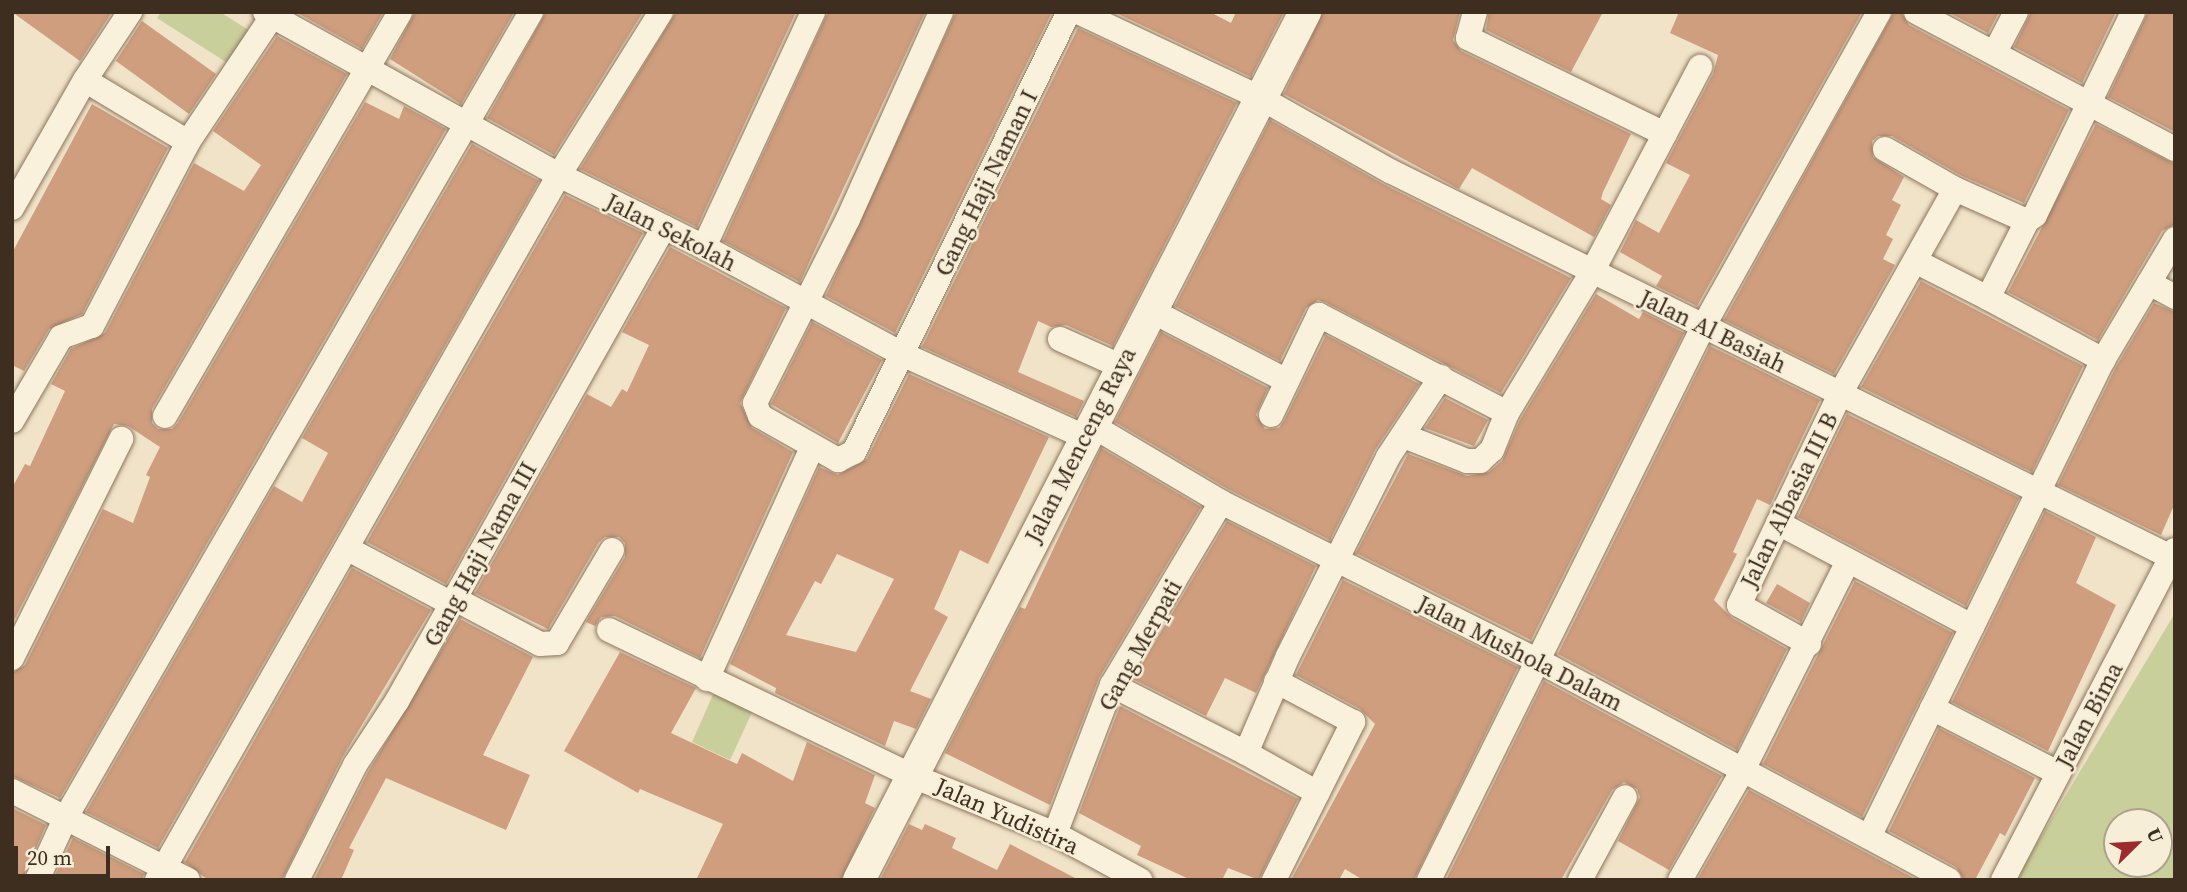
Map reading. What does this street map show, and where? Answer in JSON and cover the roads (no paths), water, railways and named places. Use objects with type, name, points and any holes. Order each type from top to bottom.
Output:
[{"type":"street","points":[[12,208],[85,80],[130,12]]},
{"type":"street","points":[[165,416],[400,12]]},
{"type":"street","points":[[37,880],[66,817],[531,12]]},
{"type":"street","points":[[160,874],[348,549],[559,175],[661,12]]},
{"type":"street","points":[[704,247],[813,12]]},
{"type":"street","points":[[808,303],[942,12]]},
{"type":"street","name":"Gang Haji Naman I","points":[[808,303],[755,407],[760,416],[838,460],[851,455],[904,355],[1069,12]]},
{"type":"street","name":"Jalan Al Basiah","points":[[1078,12],[1259,97],[1390,172],[1703,327],[2037,491],[2173,554]]},
{"type":"street","name":"Jalan Menceng Raya","points":[[859,880],[1120,366],[1152,311],[1259,97],[1305,12]]},
{"type":"street","points":[[1475,12],[1468,38],[1665,134]]},
{"type":"street","points":[[1429,880],[1703,327],[1879,12]]},
{"type":"street","points":[[1916,12],[2175,149]]},
{"type":"street","points":[[1995,52],[2016,12]]},
{"type":"street","points":[[1988,298],[2027,221],[2035,215],[2087,102],[2133,12]]},
{"type":"street","points":[[12,421],[61,337],[92,326],[188,142],[271,14]]},
{"type":"street","name":"Jalan Sekolah","points":[[271,14],[468,121],[559,175],[704,247],[904,355],[1088,431]]},
{"type":"street","points":[[1404,436],[1467,461],[1480,461],[1492,450],[1507,413],[1592,272],[1700,67]]},
{"type":"street","points":[[85,80],[188,142]]},
{"type":"street","points":[[1885,149],[1955,189],[2027,221]]},
{"type":"street","name":"Jalan Albasia III B","points":[[1809,644],[1739,605],[1840,394],[1955,189]]},
{"type":"street","name":"Gang Haji Nama III","points":[[297,880],[355,765],[397,701],[664,227]]},
{"type":"street","points":[[1869,837],[2103,360],[2175,239]]},
{"type":"street","points":[[1915,261],[2103,360]]},
{"type":"street","points":[[2149,283],[2175,297]]},
{"type":"street","points":[[1152,311],[1287,381]]},
{"type":"street","points":[[1271,415],[1319,316],[1507,413]]},
{"type":"street","points":[[1060,339],[1120,366]]},
{"type":"street","points":[[1245,753],[1276,681],[1388,457],[1441,377]]},
{"type":"street","name":"Jalan Mushola Dalam","points":[[1088,431],[1221,502],[1537,660],[1950,880]]},
{"type":"street","points":[[12,657],[121,439]]},
{"type":"street","points":[[707,679],[812,447]]},
{"type":"street","name":"Gang Merpati","points":[[1055,834],[1112,685],[1221,502]]},
{"type":"street","points":[[1778,523],[1972,626]]},
{"type":"street","points":[[348,549],[540,644],[557,643],[612,550]]},
{"type":"street","name":"Jalan Bima","points":[[2003,880],[2058,773],[2167,586],[2173,554]]},
{"type":"street","points":[[1680,880],[1743,770],[1849,561]]},
{"type":"street","name":"Jalan Yudistira","points":[[609,630],[910,775],[1055,834],[1140,880]]},
{"type":"street","points":[[1274,880],[1353,722],[1276,681]]},
{"type":"street","points":[[1112,685],[1318,793]]},
{"type":"street","points":[[1932,708],[2058,773]]},
{"type":"street","points":[[12,791],[66,817],[160,874],[188,880]]},
{"type":"street","points":[[1580,880],[1625,797]]}]
